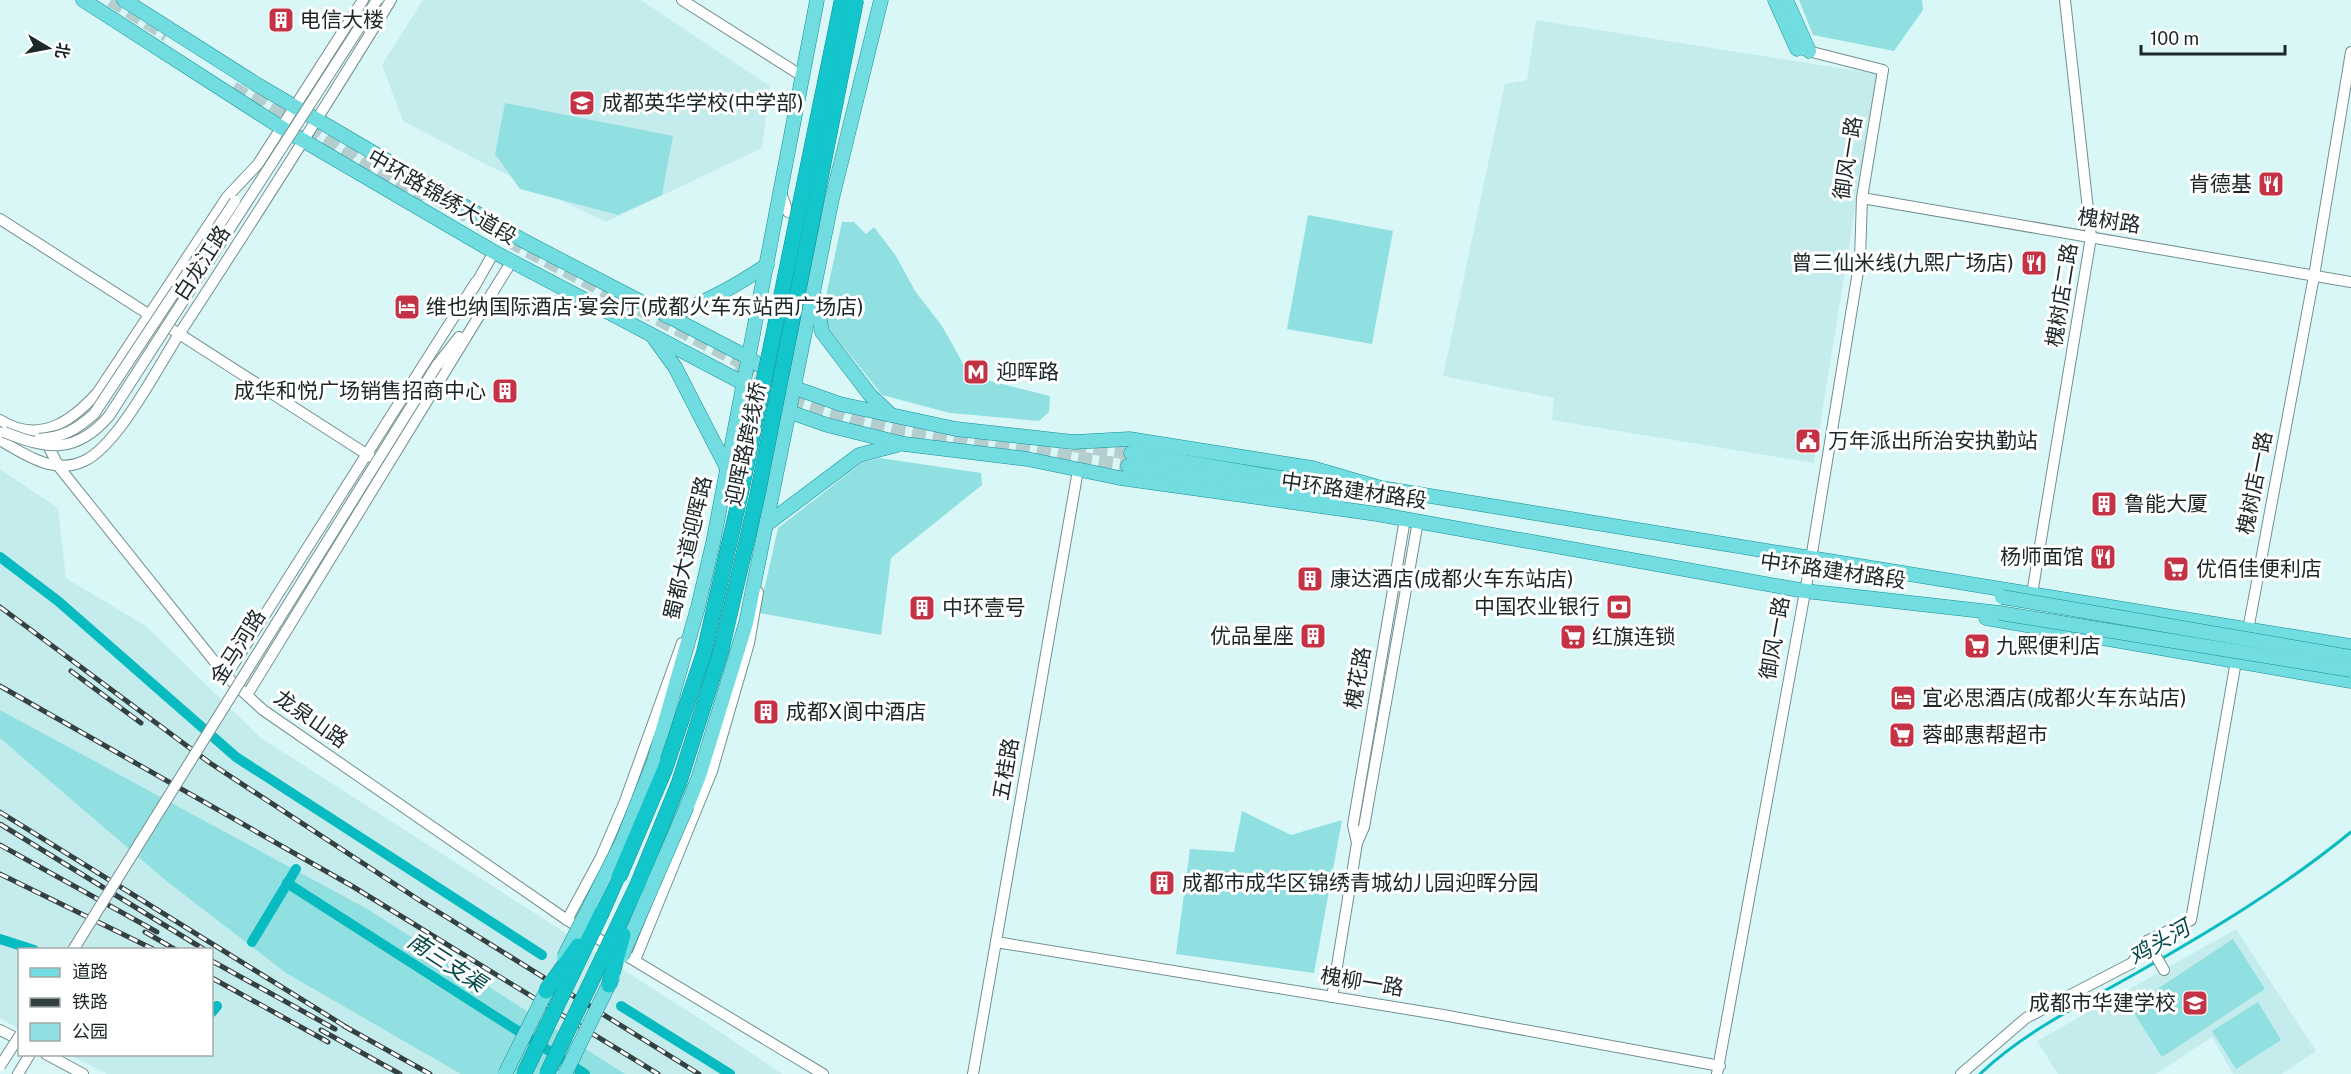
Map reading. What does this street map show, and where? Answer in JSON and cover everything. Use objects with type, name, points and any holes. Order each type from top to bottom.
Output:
[{"type":"highway","name":"迎晖路跨线桥","points":[[619,877],[665,769],[706,642],[741,492],[842,0]]},
{"type":"highway","name":"迎晖路跨线桥","points":[[637,886],[679,783],[726,630],[799,293],[856,0]]},
{"type":"highway","points":[[524,1074],[619,877],[644,789]]},
{"type":"highway","points":[[547,1074],[637,886],[687,806]]},
{"type":"highway","points":[[609,985],[637,886]]},
{"type":"highway","points":[[546,991],[602,912]]},
{"type":"main road","name":"中环路锦绣大道段","points":[[83,0],[282,128],[494,252],[743,383],[790,412]]},
{"type":"main road","name":"中环路锦绣大道段","points":[[124,0],[295,107],[524,241],[747,357],[795,388]]},
{"type":"main road","name":"蜀都大道迎晖路","points":[[505,1074],[596,895],[644,789],[654,761],[698,607],[712,543],[817,0]]},
{"type":"main road","points":[[565,1074],[609,985],[687,806],[699,776],[746,623],[832,198],[881,0]]},
{"type":"main road","points":[[1775,0],[1803,50]]},
{"type":"main road","points":[[1786,0],[1803,50]]},
{"type":"main road","points":[[667,316],[693,308],[744,281],[767,265]]},
{"type":"main road","points":[[815,289],[822,332],[870,395],[892,417]]},
{"type":"main road","points":[[653,337],[675,367],[727,468]]},
{"type":"main road","name":"中环路建材路段","points":[[795,388],[840,405],[956,429],[1073,442],[1129,439],[1312,468],[1381,488],[1912,574]]},
{"type":"main road","name":"中环路建材路段","points":[[790,412],[827,425],[904,444],[1027,459],[1078,470],[1377,514],[1805,591],[1913,604]]},
{"type":"main road","points":[[767,524],[860,455],[904,444]]},
{"type":"main road","points":[[1377,514],[1309,494],[1129,460],[1311,483],[1381,488]]},
{"type":"main road","points":[[1912,574],[2351,646]]},
{"type":"main road","points":[[1912,574],[2002,597],[2351,657]]},
{"type":"main road","points":[[1913,604],[2000,613],[2351,670]]},
{"type":"main road","points":[[1913,604],[2351,681]]},
{"type":"street","name":"白龙江路","points":[[0,420],[23,429],[40,430],[67,422],[81,412],[110,374],[227,197],[258,164],[363,0]]},
{"type":"street","points":[[1,434],[58,446],[87,437],[109,416],[376,0]]},
{"type":"street","name":"白龙江路","points":[[59,467],[82,462],[99,452],[114,434],[318,120],[391,0]]},
{"type":"street","points":[[682,0],[802,76]]},
{"type":"street","name":"槐树店二路","points":[[2032,594],[2091,237],[2065,0]]},
{"type":"street","name":"御风一路","points":[[1719,1070],[1805,591],[1860,259],[1862,198],[1883,69],[1803,50]]},
{"type":"street","name":"槐树店一路","points":[[2147,941],[2191,920],[2236,661],[2248,630],[2314,276],[2351,52]]},
{"type":"street","points":[[1,434],[39,440],[60,437],[78,428],[94,414],[258,164]]},
{"type":"street","points":[[780,189],[788,212],[802,218],[817,217],[832,198]]},
{"type":"street","name":"槐树路","points":[[1862,198],[2351,282]]},
{"type":"street","points":[[0,219],[386,467]]},
{"type":"street","points":[[226,676],[494,252]]},
{"type":"street","points":[[247,695],[512,261]]},
{"type":"street","points":[[437,365],[476,282]]},
{"type":"street","points":[[437,365],[487,303]]},
{"type":"street","name":"金马河路","points":[[74,948],[437,365]]},
{"type":"street","name":"龙泉山路","points":[[40,430],[59,467],[226,676],[263,710],[567,920],[823,1074]]},
{"type":"street","points":[[1,434],[41,462],[59,467]]},
{"type":"street","name":"五桂路","points":[[973,1074],[1078,470]]},
{"type":"street","name":"槐花路","points":[[1332,997],[1357,843],[1353,825],[1412,520]]},
{"type":"street","points":[[635,960],[687,836],[728,721],[756,614],[761,554],[758,540],[753,532],[742,527],[729,528],[720,533],[712,543]]},
{"type":"street","points":[[567,920],[601,857],[617,820],[640,764],[673,664],[698,607]]},
{"type":"street","points":[[1961,1074],[2025,1018],[2132,963],[2147,941],[2164,970]]},
{"type":"street","name":"槐柳一路","points":[[996,942],[1332,997],[1719,1070]]},
{"type":"street","points":[[0,1031],[18,1039]]},
{"type":"street","points":[[0,1066],[18,1038]]},
{"type":"street","points":[[18,1074],[29,1056]]},
{"type":"street","points":[[50,1056],[84,1074]]},
{"type":"shaded area","name":"成都英华学校(中学部)","points":[[423,0],[641,0],[770,86],[762,148],[606,222],[489,166],[403,121],[382,65]]},
{"type":"shaded area","points":[[1536,20],[1877,74],[1814,463],[1552,420],[1554,398],[1443,376],[1505,84],[1527,80]]},
{"type":"shaded area","points":[[0,469],[58,508],[66,578],[146,626],[261,738],[708,1024],[782,1074],[107,1074],[72,1056],[213,1056],[213,948],[18,948],[18,1028],[0,1018]]},
{"type":"shaded area","name":"成都市华建学校","points":[[2236,929],[2316,1051],[2282,1074],[2233,1074],[2212,1037],[2156,1074],[2058,1074],[2037,1041]]},
{"type":"green space","points":[[1799,0],[1922,0],[1923,10],[1894,51],[1813,35]]},
{"type":"green space","points":[[505,103],[673,136],[662,195],[618,215],[520,189],[495,154]]},
{"type":"green space","points":[[1308,215],[1393,231],[1372,344],[1287,329]]},
{"type":"green space","points":[[842,222],[854,222],[866,234],[874,227],[896,256],[915,291],[942,326],[970,376],[1050,396],[1049,412],[1039,421],[950,413],[882,395],[827,326],[823,310]]},
{"type":"green space","points":[[880,458],[981,473],[982,485],[891,558],[881,635],[759,613],[778,528],[863,462]]},
{"type":"green space","points":[[0,710],[369,910],[625,1074],[461,1074],[286,973],[164,879],[0,738]]},
{"type":"green space","points":[[1242,811],[1291,835],[1342,820],[1314,973],[1176,954],[1190,849],[1234,852]]},
{"type":"green space","points":[[2233,939],[2265,989],[2162,1057],[2130,1007]]},
{"type":"green space","points":[[2258,1002],[2281,1040],[2236,1069],[2212,1031]]},
{"type":"waterway","points":[[0,557],[58,601],[236,757],[542,955]]},
{"type":"waterway","name":"鸡头河","points":[[1980,1074],[2015,1045],[2053,1020],[2245,908],[2299,872],[2351,832]]},
{"type":"waterway","points":[[252,942],[296,869]]},
{"type":"waterway","name":"南三支渠","points":[[287,883],[585,1074]]},
{"type":"waterway","points":[[0,939],[28,948]]},
{"type":"waterway","points":[[213,1011],[217,1006]]},
{"type":"waterway","points":[[621,1006],[730,1074]]},
{"type":"tunnel","points":[[111,0],[167,35]]},
{"type":"tunnel","points":[[233,88],[422,202]]},
{"type":"tunnel","points":[[256,92],[517,245],[756,370]]},
{"type":"tunnel","points":[[734,371],[799,400],[853,419],[899,430],[1128,466]]},
{"type":"tunnel","points":[[1073,445],[1131,453]]},
{"type":"railway","points":[[0,607],[210,763],[419,900],[699,1074]]},
{"type":"railway","points":[[71,671],[141,723]]},
{"type":"railway","points":[[0,686],[352,886],[658,1074]]},
{"type":"railway","points":[[0,812],[351,1030]]},
{"type":"railway","points":[[0,824],[202,948]]},
{"type":"railway","points":[[0,845],[157,932]]},
{"type":"railway","points":[[0,874],[151,948]]},
{"type":"railway","points":[[145,932],[173,948]]},
{"type":"railway","points":[[213,962],[335,1029]]},
{"type":"railway","points":[[213,979],[328,1042]]},
{"type":"railway","points":[[344,1026],[430,1074]]},
{"type":"railway","points":[[321,1030],[400,1074]]},
{"type":"place","name":"电信大楼","points":[[281,20]]},
{"type":"place","name":"成都英华学校(中学部)","points":[[582,103]]},
{"type":"place","name":"肯德基","points":[[2271,184]]},
{"type":"place","name":"曾三仙米线(九熙广场店)","points":[[2034,263]]},
{"type":"place","name":"维也纳国际酒店·宴会厅(成都火车东站西广场店)","points":[[407,307]]},
{"type":"place","name":"迎晖路","points":[[976,372]]},
{"type":"place","name":"成华和悦广场销售招商中心","points":[[505,391]]},
{"type":"place","name":"万年派出所治安执勤站","points":[[1808,441]]},
{"type":"place","name":"鲁能大厦","points":[[2104,504]]},
{"type":"place","name":"杨师面馆","points":[[2103,557]]},
{"type":"place","name":"优佰佳便利店","points":[[2176,569]]},
{"type":"place","name":"康达酒店(成都火车东站店)","points":[[1310,579]]},
{"type":"place","name":"中国农业银行","points":[[1619,607]]},
{"type":"place","name":"中环壹号","points":[[922,608]]},
{"type":"place","name":"优品星座","points":[[1313,636]]},
{"type":"place","name":"红旗连锁","points":[[1573,637]]},
{"type":"place","name":"九熙便利店","points":[[1977,646]]},
{"type":"place","name":"宜必思酒店(成都火车东站店)","points":[[1903,698]]},
{"type":"place","name":"成都X阆中酒店","points":[[766,712]]},
{"type":"place","name":"蓉邮惠帮超市","points":[[1902,735]]},
{"type":"place","name":"成都市成华区锦绣青城幼儿园迎晖分园","points":[[1162,883]]},
{"type":"place","name":"成都市华建学校","points":[[2195,1003]]}]
